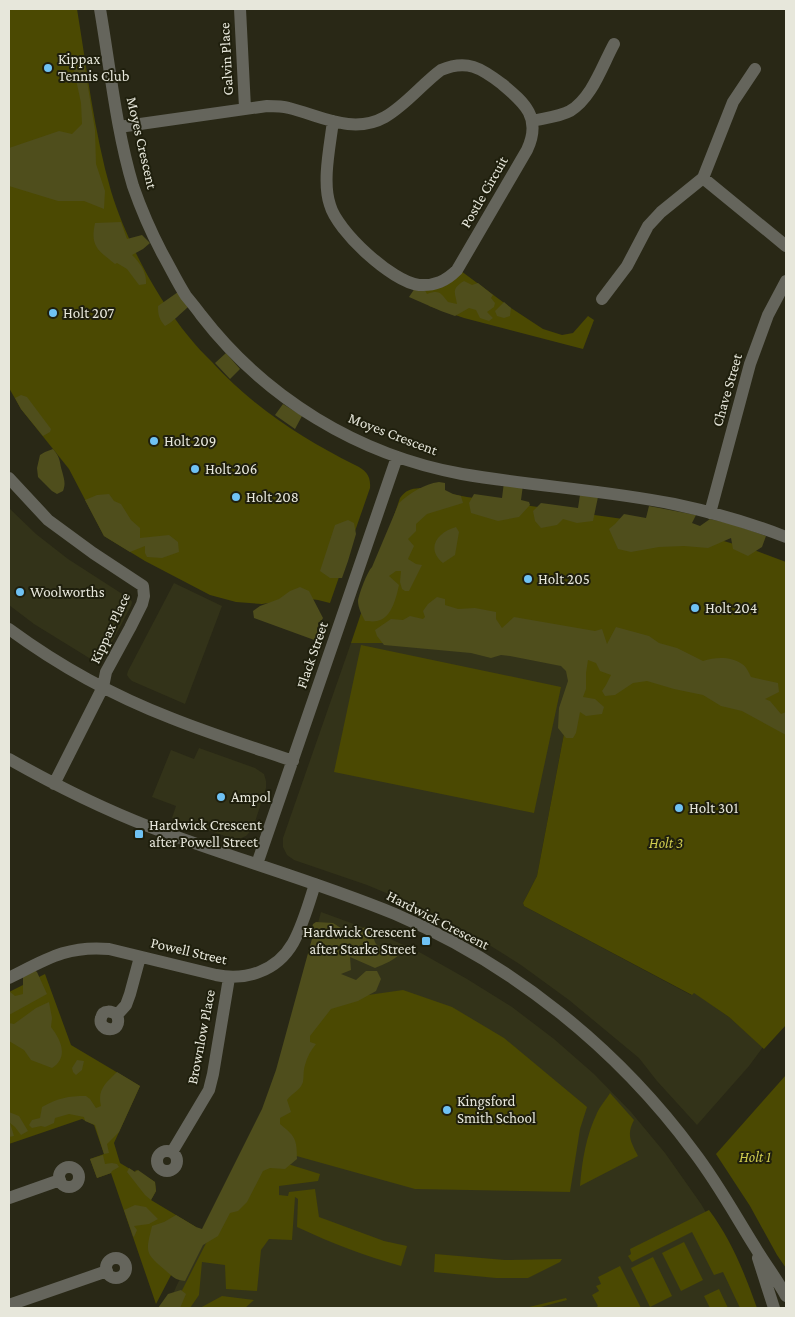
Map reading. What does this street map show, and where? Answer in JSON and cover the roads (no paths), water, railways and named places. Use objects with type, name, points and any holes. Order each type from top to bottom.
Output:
[{"type":"street","name":"Moyes Crescent","points":[[100,9],[120,127],[131,178],[144,215],[175,277],[210,327],[248,368],[293,404],[338,431],[367,445],[429,466],[461,474],[641,498],[710,513],[786,535]]},
{"type":"street","name":"Galvin Place","points":[[240,9],[245,108]]},
{"type":"street","points":[[120,127],[266,106],[287,107],[347,125],[374,122],[398,108],[441,70],[450,66],[460,65],[480,69],[502,85],[522,101],[532,121],[569,112],[579,105],[592,89],[614,44]]},
{"type":"street","points":[[602,299],[627,266],[648,226],[661,212],[703,178],[732,102],[755,69]]},
{"type":"street","name":"Postle Circuit","points":[[333,121],[326,187],[329,205],[333,214],[354,242],[408,282],[418,285],[443,282],[461,264],[527,150],[532,136],[532,121]]},
{"type":"street","points":[[703,178],[786,246]]},
{"type":"street","name":"Chave Street","points":[[710,513],[750,364],[768,315],[786,281]]},
{"type":"street","name":"Flack Street","points":[[257,864],[398,457]]},
{"type":"street","name":"Kippax Place","points":[[9,478],[48,520],[143,586],[144,596],[142,604],[106,672],[103,687],[54,784]]},
{"type":"street","points":[[9,629],[67,667],[125,698],[171,718],[293,761]]},
{"type":"street","name":"Hardwick Crescent","points":[[9,759],[103,808],[152,828],[315,884],[396,915],[454,943],[498,969],[556,1010],[588,1036],[653,1101],[695,1152],[722,1191],[786,1296]]},
{"type":"street","name":"Powell Street","points":[[9,978],[50,957],[65,952],[96,948],[140,956],[216,976],[229,978],[249,976],[268,969],[281,958],[292,944],[299,930],[315,884]]},
{"type":"street","points":[[118,1015],[126,1005],[140,956]]},
{"type":"street","name":"Brownlow Place","points":[[172,1152],[209,1090],[229,978]]},
{"type":"street","points":[[9,1198],[60,1180]]},
{"type":"street","name":"Hardwick Crescent","points":[[755,1247],[774,1308]]},
{"type":"street","points":[[9,1305],[106,1271]]},
{"type":"place","name":"Kippax Tennis Club","points":[[48,68]]},
{"type":"place","name":"Holt 207","points":[[53,313]]},
{"type":"place","name":"Holt 209","points":[[154,441]]},
{"type":"place","name":"Holt 206","points":[[195,469]]},
{"type":"place","name":"Holt 208","points":[[236,497]]},
{"type":"place","name":"Holt 205","points":[[528,579]]},
{"type":"place","name":"Woolworths","points":[[20,592]]},
{"type":"place","name":"Holt 204","points":[[695,608]]},
{"type":"place","name":"Ampol","points":[[221,797]]},
{"type":"place","name":"Holt 301","points":[[679,808]]},
{"type":"place","name":"Hardwick Crescent after Powell Street","points":[[139,834]]},
{"type":"place","name":"Hardwick Crescent after Starke Street","points":[[426,941]]},
{"type":"place","name":"Kingsford Smith School","points":[[447,1110]]},
{"type":"park label","name":"Holt 3","points":[[666,843]]},
{"type":"park label","name":"Holt 1","points":[[755,1157]]}]
